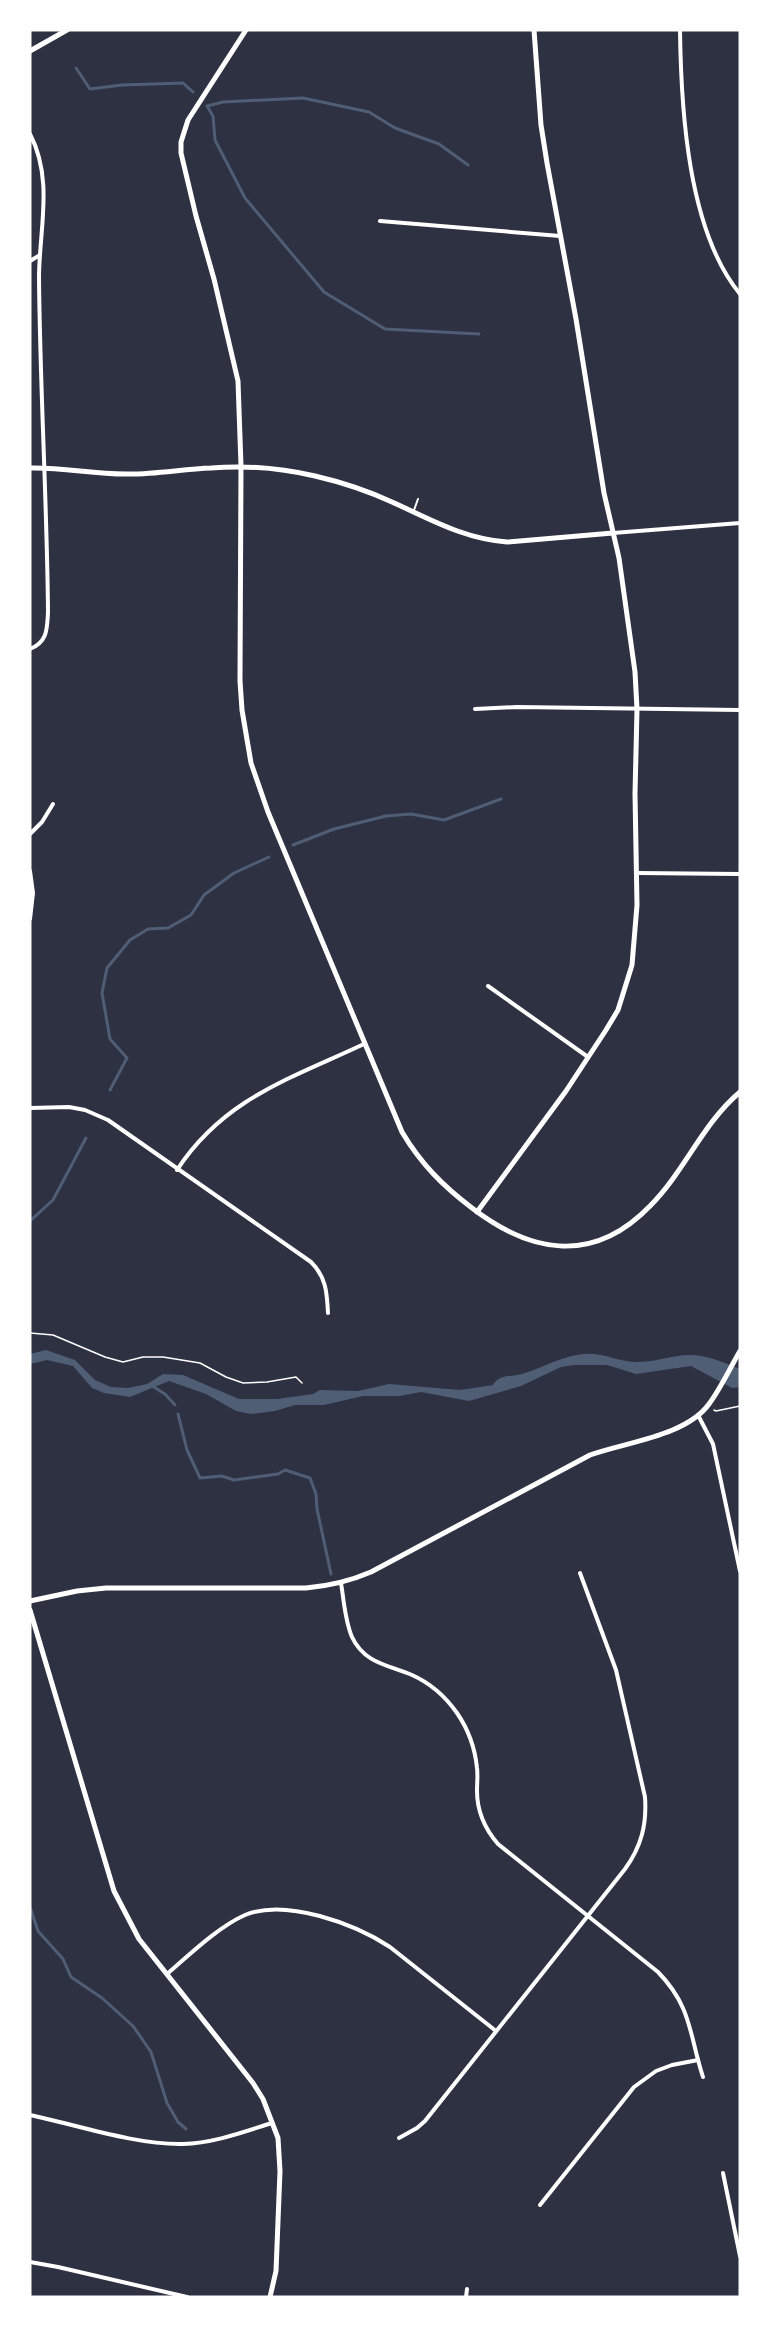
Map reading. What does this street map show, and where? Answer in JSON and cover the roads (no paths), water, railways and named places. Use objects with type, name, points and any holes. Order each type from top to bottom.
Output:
[{"type":"street","points":[[30,51],[67,30]]},
{"type":"street","points":[[246,30],[188,120],[181,142],[183,162],[217,289],[238,381],[241,466],[240,681],[245,734],[251,763],[278,837],[402,1132],[414,1152],[442,1185],[477,1212],[507,1232],[539,1244],[573,1246],[603,1240],[617,1233],[652,1204],[666,1188],[709,1125],[740,1092]]},
{"type":"street","points":[[477,1212],[589,1058],[618,1010],[628,980],[635,939],[637,873],[635,794],[638,709],[635,672],[624,586],[597,451],[542,125],[534,30]]},
{"type":"street","points":[[680,30],[682,96],[695,185],[711,246],[721,268],[740,294]]},
{"type":"street","points":[[30,134],[37,150],[44,187],[40,255],[48,565],[47,631],[42,642],[30,649]]},
{"type":"street","points":[[380,221],[561,236]]},
{"type":"street","points":[[30,261],[40,255]]},
{"type":"street","points":[[30,468],[126,475],[241,466],[277,469],[316,476],[364,490],[449,529],[489,541],[507,542],[740,523]]},
{"type":"street","points":[[475,709],[517,707],[740,710]]},
{"type":"street","points":[[30,834],[42,822],[53,804]]},
{"type":"street","points":[[30,871],[33,893],[30,919]]},
{"type":"street","points":[[637,873],[740,874]]},
{"type":"street","points":[[488,986],[589,1058]]},
{"type":"street","points":[[177,1170],[208,1131],[247,1100],[288,1077],[364,1044]]},
{"type":"street","points":[[30,1108],[69,1107],[100,1116],[119,1126],[177,1170],[311,1262],[323,1277],[327,1292],[328,1312]]},
{"type":"street","points":[[30,1601],[106,1588],[306,1588],[341,1583],[371,1572],[590,1455],[674,1430],[698,1416],[710,1403],[740,1351]]},
{"type":"street","points":[[698,1416],[713,1444],[740,1571]]},
{"type":"street","points":[[399,2138],[425,2121],[631,1860],[642,1837],[646,1812],[645,1797],[625,1701],[580,1573]]},
{"type":"street","points":[[341,1583],[348,1627],[357,1645],[378,1664],[410,1674],[435,1688],[464,1725],[475,1754],[478,1770],[477,1802],[480,1815],[490,1835],[498,1844],[669,1983],[686,2010],[703,2077]]},
{"type":"street","points":[[30,1610],[114,1891],[134,1931],[166,1975],[253,2083],[273,2123],[278,2138],[280,2170],[276,2271],[270,2297]]},
{"type":"street","points":[[166,1975],[237,1919],[255,1911],[277,1909],[332,1919],[374,1936],[496,2031]]},
{"type":"street","points":[[540,2205],[634,2087],[656,2071],[698,2060]]},
{"type":"street","points":[[30,2115],[165,2144],[206,2142],[273,2123]]},
{"type":"street","points":[[723,2173],[740,2256]]},
{"type":"street","points":[[30,2262],[58,2266],[187,2297]]},
{"type":"street","points":[[466,2297],[467,2289]]},
{"type":"lane","points":[[414,512],[418,499]]},
{"type":"water","points":[[46,1350],[75,1360],[95,1380],[111,1387],[128,1388],[147,1384],[163,1374],[183,1375],[239,1399],[277,1399],[313,1394],[320,1390],[358,1391],[389,1384],[460,1390],[493,1385],[502,1377],[522,1374],[567,1357],[583,1354],[637,1362],[686,1355],[702,1356],[740,1369],[740,1387],[732,1388],[691,1366],[636,1374],[607,1365],[574,1365],[561,1367],[521,1386],[469,1401],[421,1392],[400,1396],[363,1396],[324,1405],[295,1405],[275,1411],[251,1414],[236,1411],[206,1394],[169,1381],[130,1397],[104,1393],[92,1388],[73,1366],[47,1360],[30,1364],[30,1354]]},
{"type":"waterway","points":[[76,68],[90,89],[122,85],[183,83],[193,92]]},
{"type":"waterway","points":[[468,165],[439,144],[395,128],[369,112],[303,98],[223,102],[207,106],[213,116],[215,140],[245,198],[324,292],[385,329],[479,334]]},
{"type":"waterway","points":[[293,845],[334,829],[386,816],[411,814],[444,820],[501,799]]},
{"type":"waterway","points":[[110,1090],[127,1058],[110,1039],[102,993],[107,968],[130,940],[148,929],[168,928],[191,915],[204,895],[234,873],[269,857]]},
{"type":"waterway","points":[[30,1221],[53,1200],[86,1138]]},
{"type":"waterway","points":[[152,1386],[165,1394],[175,1405]]},
{"type":"waterway","points":[[178,1414],[187,1450],[200,1478],[222,1476],[234,1480],[278,1474],[285,1470],[310,1478],[316,1494],[331,1574]]},
{"type":"waterway","points":[[30,1907],[38,1931],[63,1959],[71,1977],[102,1998],[133,2026],[151,2052],[167,2103],[178,2122],[186,2129]]}]
